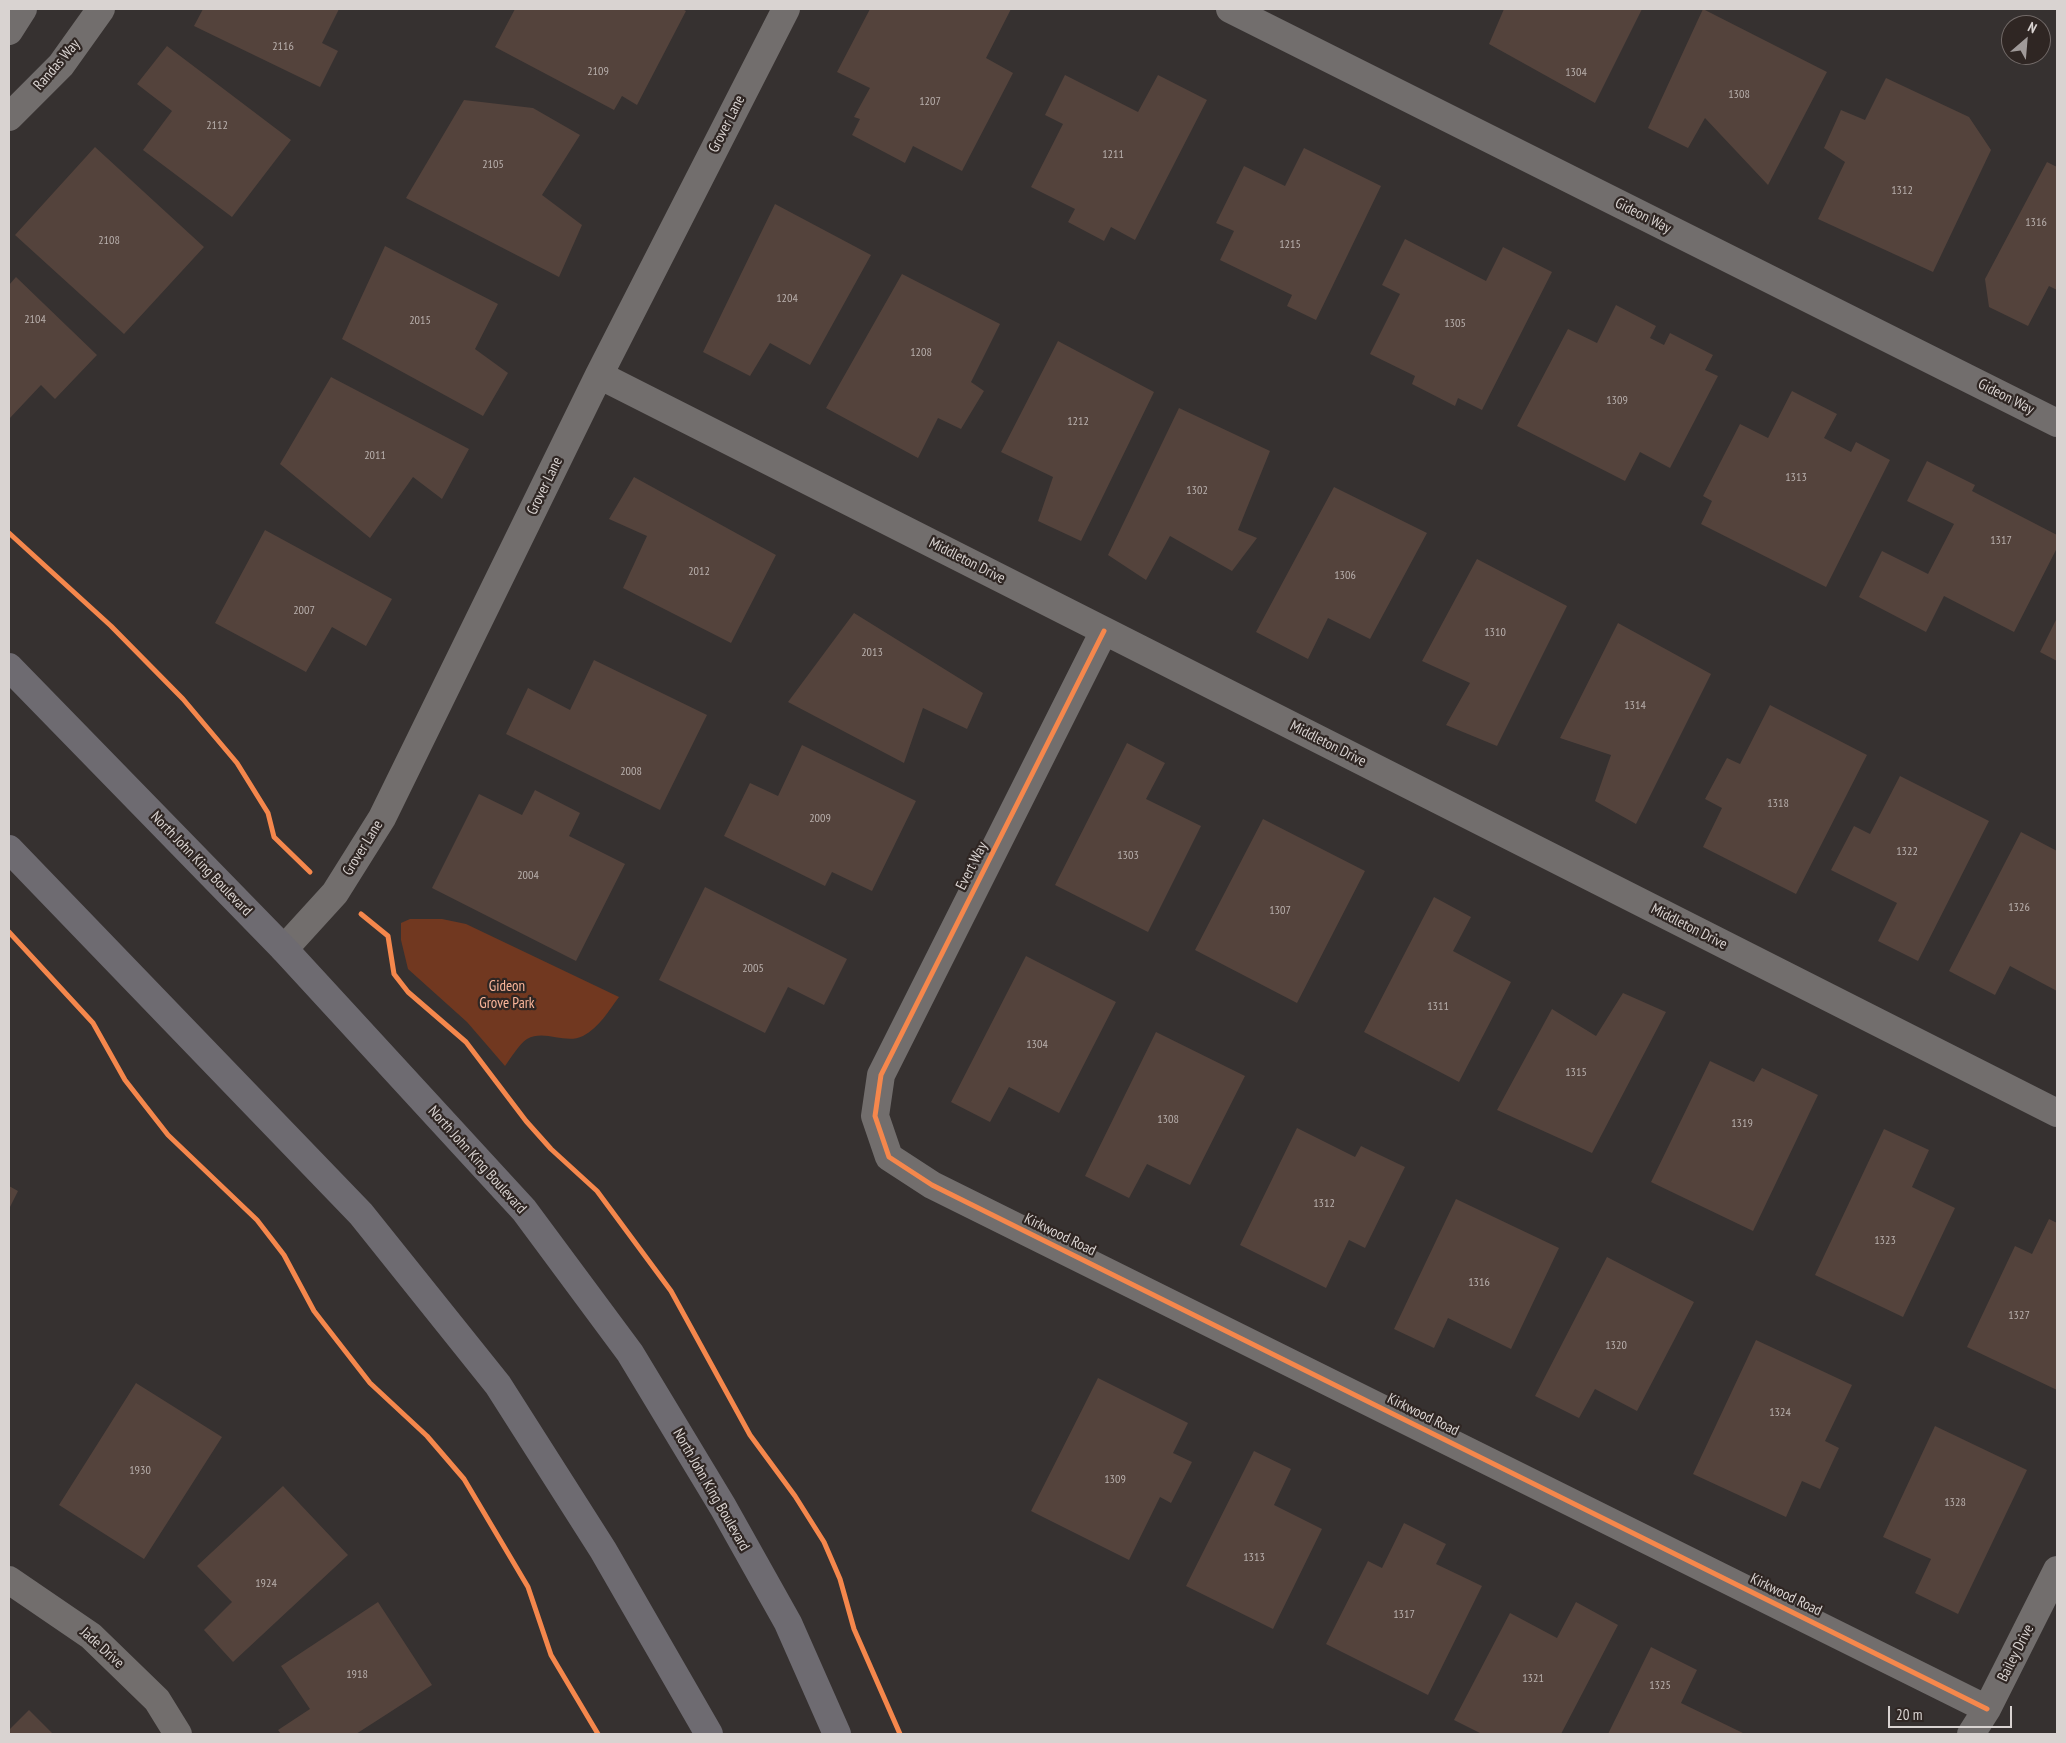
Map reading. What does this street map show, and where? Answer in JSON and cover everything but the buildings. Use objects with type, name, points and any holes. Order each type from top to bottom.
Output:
[{"type":"main road","name":"North John King Boulevard","points":[[9,667],[284,950],[524,1210],[630,1353],[723,1506],[788,1623],[837,1734]]},
{"type":"main road","points":[[9,848],[361,1214],[498,1385],[603,1550],[709,1734]]},
{"type":"street","points":[[9,31],[24,9]]},
{"type":"street","name":"Randas Way","points":[[9,117],[61,64],[101,9]]},
{"type":"street","name":"Grover Lane","points":[[284,950],[335,893],[382,818],[599,375],[786,9]]},
{"type":"street","name":"Gideon Way","points":[[1230,9],[2057,423]]},
{"type":"street","name":"Middleton Drive","points":[[599,375],[2057,1113]]},
{"type":"street","name":"Evert Way","points":[[875,1116],[881,1075],[1104,631]]},
{"type":"street","name":"Kirkwood Road","points":[[875,1116],[889,1157],[932,1185],[1987,1709]]},
{"type":"street","name":"Bailey Drive","points":[[1971,1734],[1987,1709],[2057,1570]]},
{"type":"street","name":"Jade Drive","points":[[9,1580],[92,1636],[157,1700],[178,1734]]},
{"type":"green space","name":"Gideon Grove Park","points":[[410,919],[442,919],[466,924],[619,997],[589,1033],[569,1039],[534,1036],[524,1041],[505,1066],[467,1022],[408,969],[401,940],[401,923]]},
{"type":"cycle path","points":[[9,533],[111,626],[183,699],[237,763],[268,813],[274,837],[310,872]]},
{"type":"cycle path","points":[[1104,631],[881,1075],[875,1116],[889,1157],[932,1185],[1987,1709]]},
{"type":"cycle path","points":[[361,914],[388,936],[394,974],[408,992],[466,1042],[526,1121],[551,1149],[597,1191],[671,1291],[750,1435],[795,1496],[824,1542],[840,1579],[854,1629],[900,1734]]},
{"type":"cycle path","points":[[9,932],[93,1023],[125,1080],[168,1135],[257,1220],[284,1255],[314,1311],[370,1383],[427,1436],[464,1479],[528,1587],[551,1655],[598,1734]]}]
